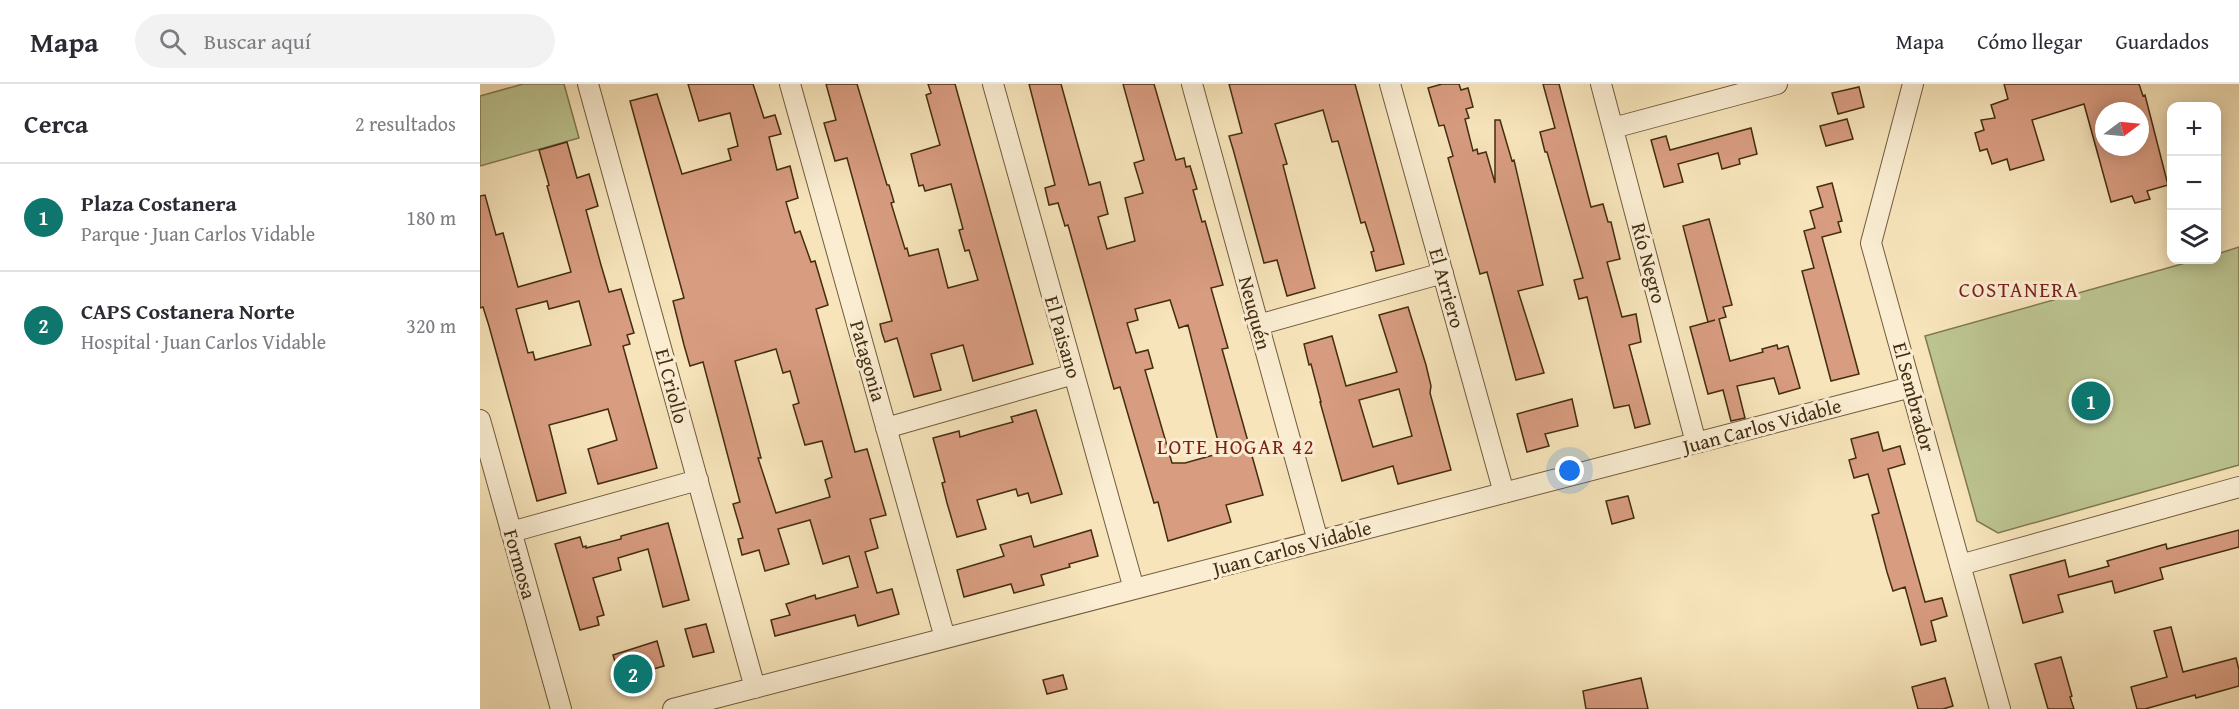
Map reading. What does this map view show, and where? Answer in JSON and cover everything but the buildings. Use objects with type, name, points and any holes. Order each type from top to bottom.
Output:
[{"type":"street","name":"Patagonia","points":[[790,84],[945,638]]},
{"type":"street","name":"El Paisano","points":[[993,84],[1134,589]]},
{"type":"street","name":"Neuquén","points":[[1192,84],[1318,541]]},
{"type":"street","name":"El Arriero","points":[[1390,84],[1504,493]]},
{"type":"street","name":"Río Negro","points":[[1601,84],[1696,443]]},
{"type":"street","points":[[1613,128],[1777,84]]},
{"type":"street","name":"El Sembrador","points":[[1913,84],[1871,243],[2000,709]]},
{"type":"street","name":"El Criollo","points":[[594,85],[755,688]]},
{"type":"street","points":[[1258,325],[1443,273]]},
{"type":"street","points":[[886,428],[1074,374]]},
{"type":"street","name":"Juan Carlos Vidable","points":[[673,709],[1911,387]]},
{"type":"street","name":"Formosa","points":[[480,420],[561,709]]},
{"type":"street","points":[[511,532],[698,480]]},
{"type":"street","points":[[1960,565],[2239,487]]},
{"type":"green space","points":[[523,84],[564,84],[579,138],[480,166],[480,96]]},
{"type":"green space","points":[[2239,247],[2239,465],[1998,533],[1977,521],[1925,336],[2182,264],[2221,264],[2221,253]]},
{"type":"place","name":"Plaza Costanera","points":[[2091,401]]},
{"type":"place","name":"CAPS Costanera Norte","points":[[633,674]]},
{"type":"district","name":"COSTANERA","points":[[2019,290]]},
{"type":"district","name":"LOTE HOGAR 42","points":[[1236,447]]}]
